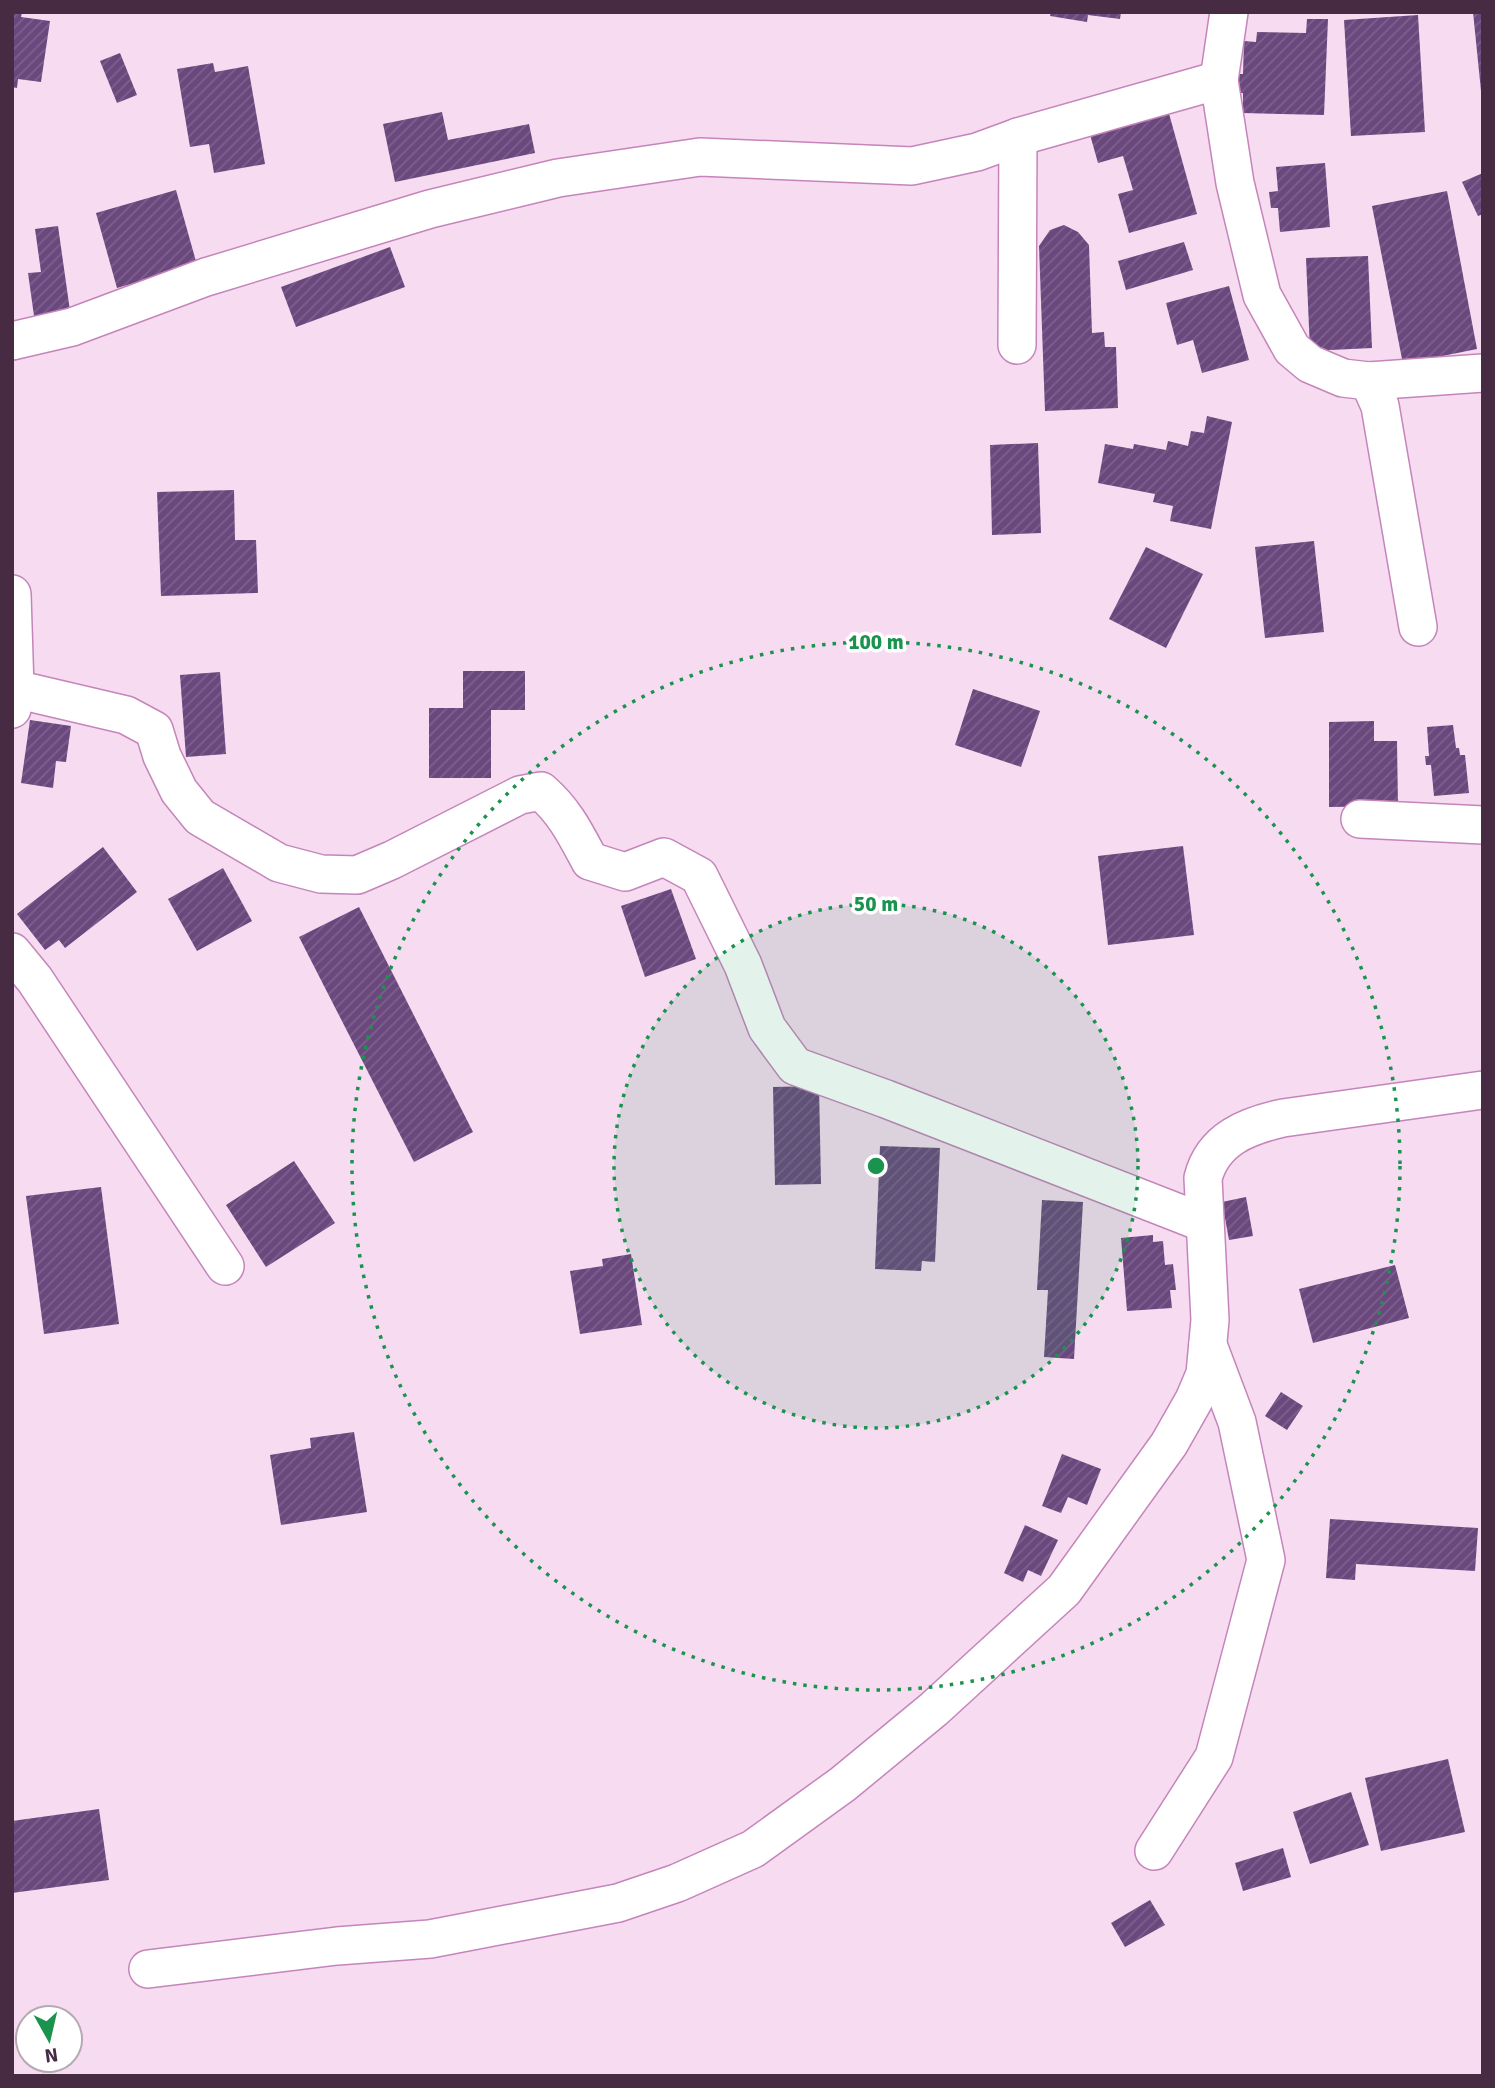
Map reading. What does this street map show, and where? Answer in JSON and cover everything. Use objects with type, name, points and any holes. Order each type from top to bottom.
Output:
[{"type":"street","points":[[1229,12],[1219,80],[1235,183],[1262,295],[1292,349],[1310,364],[1343,378],[1369,381],[1483,373]]},
{"type":"street","points":[[12,341],[72,327],[206,276],[429,209],[558,178],[700,157],[912,166],[977,152],[1018,137],[1219,80]]},
{"type":"street","points":[[1017,345],[1018,137]]},
{"type":"street","points":[[1369,381],[1380,406],[1418,627]]},
{"type":"street","points":[[12,594],[14,699],[126,715],[153,730],[179,791],[200,817],[279,863],[321,874],[357,875],[520,795],[541,791],[568,820],[590,861],[625,872],[664,858],[699,877],[743,965],[767,1028],[795,1066],[1204,1223]]},
{"type":"street","points":[[1360,819],[1483,825]]},
{"type":"street","points":[[12,952],[35,980],[225,1266]]},
{"type":"street","points":[[148,1969],[337,1946],[430,1939],[512,1925],[618,1903],[677,1883],[753,1849],[843,1784],[934,1709],[1063,1590],[1169,1444],[1194,1400],[1205,1374],[1210,1320],[1203,1178],[1214,1152],[1252,1125],[1283,1118],[1483,1090]]},
{"type":"street","points":[[1154,1851],[1214,1758],[1266,1560],[1237,1422],[1208,1344]]},
{"type":"building","points":[[12,12],[22,12],[21,17],[50,21],[41,82],[18,79],[17,88],[12,87]]},
{"type":"building","points":[[1051,12],[1121,12],[1120,19],[1088,15],[1087,22],[1050,16]]},
{"type":"building","points":[[1473,12],[1483,12],[1483,91],[1481,91]]},
{"type":"building","points":[[1418,15],[1425,132],[1351,136],[1344,20]]},
{"type":"building","points":[[1307,19],[1328,19],[1324,115],[1243,113],[1243,93],[1235,93],[1236,74],[1243,74],[1244,41],[1256,42],[1257,32],[1306,33]]},
{"type":"building","points":[[120,53],[137,95],[117,103],[100,61]]},
{"type":"building","points":[[213,63],[215,72],[248,66],[265,164],[214,173],[209,144],[190,147],[177,69]]},
{"type":"building","points":[[1168,110],[1197,214],[1129,233],[1118,194],[1133,190],[1123,156],[1098,163],[1089,131]]},
{"type":"building","points":[[442,112],[448,140],[529,124],[535,153],[395,182],[383,124]]},
{"type":"building","points":[[1325,163],[1330,227],[1280,232],[1278,208],[1271,208],[1269,192],[1278,191],[1276,167]]},
{"type":"building","points":[[1483,173],[1483,214],[1478,216],[1462,182]]},
{"type":"building","points":[[176,190],[197,265],[117,288],[96,213]]},
{"type":"building","points":[[1447,191],[1477,349],[1403,364],[1372,206]]},
{"type":"building","points":[[1064,225],[1078,232],[1089,245],[1092,333],[1104,332],[1105,347],[1116,347],[1118,408],[1045,411],[1039,246],[1050,230]]},
{"type":"building","points":[[58,226],[71,318],[35,323],[28,273],[41,272],[35,229]]},
{"type":"building","points":[[1184,242],[1193,270],[1126,290],[1118,261]]},
{"type":"building","points":[[390,247],[405,287],[296,327],[281,287]]},
{"type":"building","points":[[1368,256],[1372,348],[1310,351],[1306,258]]},
{"type":"building","points":[[1229,286],[1249,360],[1202,373],[1193,340],[1177,345],[1166,303]]},
{"type":"building","points":[[1207,416],[1232,422],[1211,529],[1170,521],[1173,506],[1153,502],[1155,494],[1098,483],[1105,444],[1133,449],[1134,444],[1166,450],[1168,441],[1188,446],[1191,431],[1204,433]]},
{"type":"building","points":[[1038,443],[1041,533],[992,535],[990,445]]},
{"type":"building","points":[[234,490],[235,540],[256,540],[258,593],[161,596],[157,492]]},
{"type":"building","points":[[1314,541],[1324,632],[1265,638],[1255,547]]},
{"type":"building","points":[[1146,547],[1203,574],[1166,648],[1109,619]]},
{"type":"building","points":[[463,671],[525,671],[525,710],[491,710],[491,778],[429,778],[429,708],[463,708]]},
{"type":"building","points":[[220,672],[226,754],[186,757],[180,675]]},
{"type":"building","points":[[973,689],[1040,711],[1021,767],[955,745]]},
{"type":"building","points":[[30,720],[71,726],[66,762],[56,761],[53,788],[21,783]]},
{"type":"building","points":[[1374,721],[1374,741],[1397,741],[1398,806],[1329,807],[1329,722]]},
{"type":"building","points":[[1453,725],[1456,748],[1459,748],[1460,755],[1465,755],[1469,793],[1434,796],[1431,765],[1426,765],[1425,756],[1429,756],[1427,727]]},
{"type":"building","points":[[1183,846],[1194,935],[1108,945],[1098,856]]},
{"type":"building","points":[[103,847],[137,892],[65,948],[59,940],[45,950],[17,914]]},
{"type":"building","points":[[223,868],[252,921],[197,951],[168,899]]},
{"type":"building","points":[[671,889],[696,959],[645,977],[621,906]]},
{"type":"building","points":[[359,907],[473,1132],[414,1162],[299,937]]},
{"type":"building","points":[[819,1086],[821,1184],[775,1185],[773,1087]]},
{"type":"building","points":[[880,1146],[940,1148],[935,1262],[922,1261],[921,1271],[875,1269]]},
{"type":"building","points":[[294,1161],[335,1223],[266,1267],[226,1205]]},
{"type":"building","points":[[101,1187],[119,1324],[44,1334],[26,1196]]},
{"type":"building","points":[[1246,1197],[1253,1236],[1229,1240],[1222,1202]]},
{"type":"building","points":[[1042,1200],[1083,1202],[1074,1359],[1044,1357],[1048,1290],[1037,1290]]},
{"type":"building","points":[[1153,1235],[1153,1242],[1163,1241],[1165,1265],[1173,1264],[1176,1290],[1170,1290],[1172,1308],[1127,1311],[1121,1238]]},
{"type":"building","points":[[631,1254],[642,1325],[580,1334],[570,1271],[603,1266],[602,1259]]},
{"type":"building","points":[[1395,1265],[1409,1318],[1313,1343],[1299,1289]]},
{"type":"building","points":[[1281,1392],[1303,1406],[1287,1430],[1265,1416]]},
{"type":"building","points":[[354,1432],[367,1512],[281,1525],[270,1455],[311,1448],[310,1438]]},
{"type":"building","points":[[1062,1454],[1101,1469],[1087,1505],[1068,1497],[1061,1513],[1042,1506]]},
{"type":"building","points":[[1330,1519],[1478,1528],[1475,1571],[1356,1564],[1355,1580],[1326,1578]]},
{"type":"building","points":[[1025,1525],[1058,1540],[1041,1576],[1028,1570],[1023,1582],[1004,1573]]},
{"type":"building","points":[[1448,1759],[1465,1832],[1381,1851],[1365,1778]]},
{"type":"building","points":[[1351,1792],[1369,1845],[1310,1864],[1293,1812]]},
{"type":"building","points":[[99,1809],[109,1880],[12,1893],[12,1821]]},
{"type":"building","points":[[1283,1848],[1291,1877],[1243,1891],[1235,1863]]},
{"type":"building","points":[[1150,1900],[1165,1925],[1125,1947],[1111,1923]]}]
